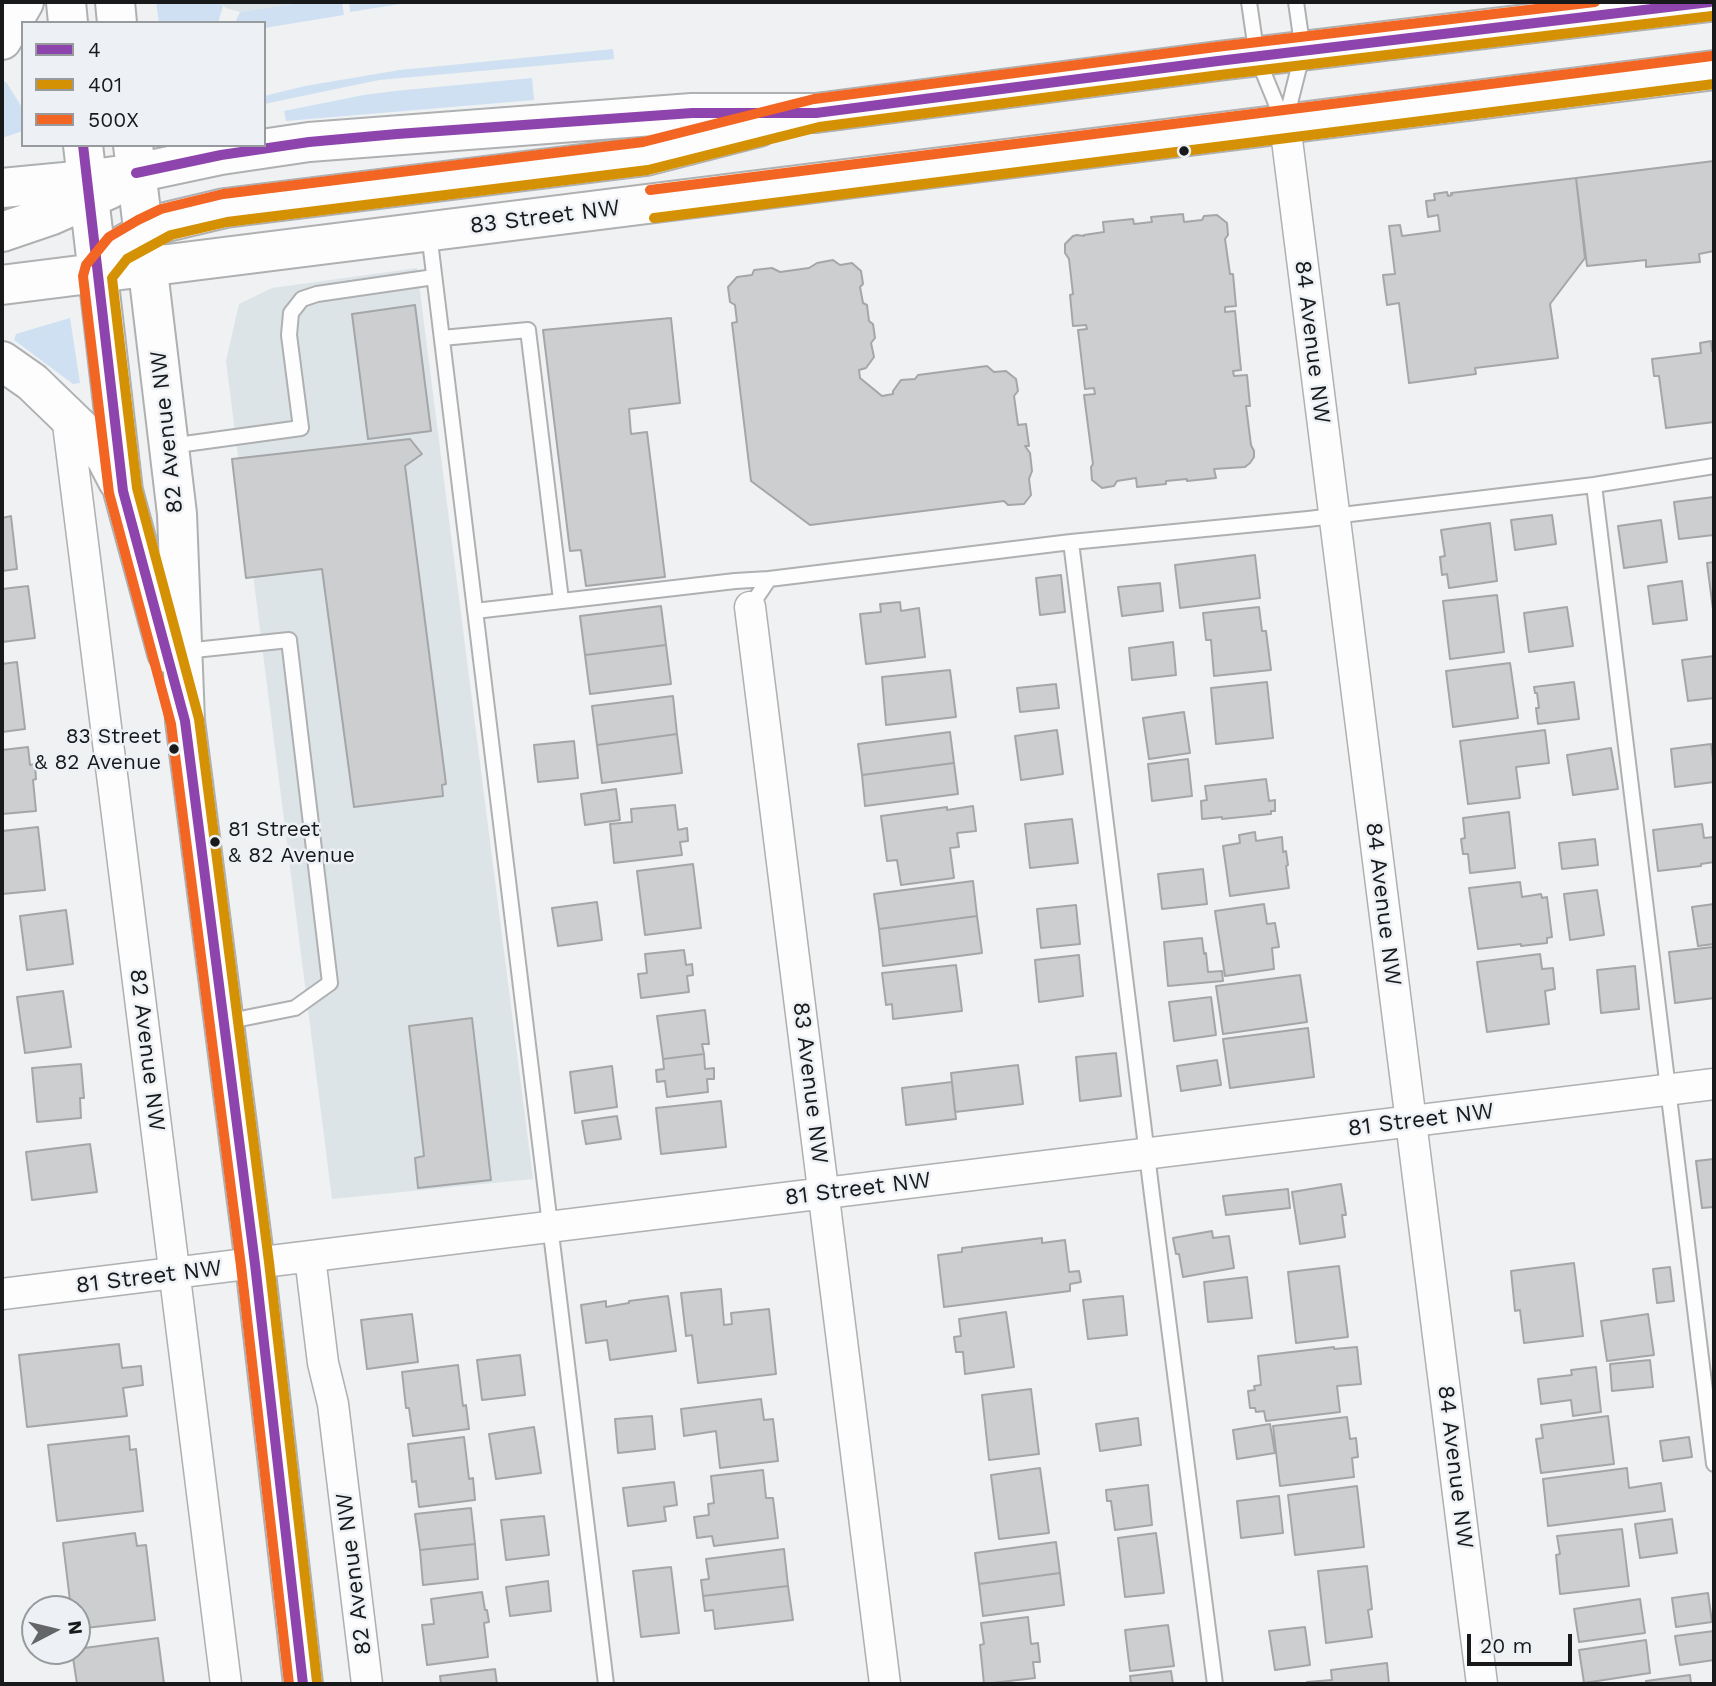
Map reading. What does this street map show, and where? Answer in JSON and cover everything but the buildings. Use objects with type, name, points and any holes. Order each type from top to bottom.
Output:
[{"type":"main road","points":[[2,40],[23,2]]},
{"type":"main road","points":[[66,2],[68,21]]},
{"type":"main road","points":[[115,2],[117,21]]},
{"type":"main road","points":[[146,250],[166,222],[225,208],[646,156],[816,113],[1710,2]]},
{"type":"main road","name":"83 Street NW","points":[[2,285],[97,274],[146,250],[429,232],[1714,70]]},
{"type":"main road","points":[[2,188],[86,175],[134,159],[220,155],[309,142],[692,113],[816,113]]},
{"type":"main road","name":"82 Avenue NW","points":[[134,159],[177,514],[185,721],[256,1264],[303,1684]]},
{"type":"main road","points":[[2,232],[51,215],[86,175]]},
{"type":"main road","name":"82 Avenue NW","points":[[86,175],[123,491],[185,721]]},
{"type":"main road","points":[[2,361],[32,382],[91,439],[106,458],[123,491]]},
{"type":"street","name":"84 Avenue NW","points":[[1284,124],[1482,1684]]},
{"type":"street","name":"82 Avenue NW","points":[[67,416],[226,1684]]},
{"type":"street","name":"83 Avenue NW","points":[[750,607],[885,1684]]},
{"type":"street","name":"81 Street NW","points":[[2,1294],[1714,1084]]},
{"type":"street","name":"82 Avenue NW","points":[[310,1257],[323,1363],[333,1404],[367,1684]]},
{"type":"lane","points":[[1249,2],[1257,57],[1284,124]]},
{"type":"lane","points":[[1284,124],[1303,51],[1296,2]]},
{"type":"lane","points":[[429,232],[606,1684]]},
{"type":"lane","points":[[169,446],[301,428],[289,335],[291,313],[302,299],[317,293],[434,277]]},
{"type":"lane","points":[[442,338],[528,330],[561,600]]},
{"type":"lane","points":[[475,611],[1071,542],[1334,516],[1594,485],[1714,466]]},
{"type":"lane","points":[[1594,485],[1714,1464]]},
{"type":"lane","points":[[1071,542],[1215,1684]]},
{"type":"lane","points":[[750,607],[769,579]]},
{"type":"lane","points":[[183,651],[289,640],[330,983],[295,1008],[224,1022]]},
{"type":"shaded area","points":[[156,2],[217,2],[223,6],[219,21],[159,21]]},
{"type":"shaded area","points":[[217,2],[306,2],[240,12]]},
{"type":"shaded area","points":[[306,2],[342,2],[344,15],[266,28],[266,21],[236,21],[240,12]]},
{"type":"shaded area","points":[[349,2],[413,2],[350,12]]},
{"type":"shaded area","points":[[613,49],[614,59],[379,80],[266,104],[266,96],[400,70]]},
{"type":"shaded area","points":[[532,78],[534,100],[286,121],[284,111],[364,95]]},
{"type":"shaded area","points":[[2,82],[6,82],[21,106],[21,132],[2,138]]},
{"type":"shaded area","points":[[417,268],[533,1179],[332,1199],[226,361],[239,304],[272,288]]},
{"type":"shaded area","points":[[70,318],[80,383],[73,384],[14,340],[16,334]]},
{"type":"transit line","name":"500X","points":[[289,1684],[241,1266],[171,724],[109,493],[83,276],[86,265],[109,237],[138,220],[161,209],[223,194],[643,142],[814,99],[1595,2]]},
{"type":"transit line","name":"4","points":[[136,173],[221,155],[309,142],[397,134],[692,113],[816,113],[1710,2]]},
{"type":"transit line","name":"401","points":[[317,1682],[269,1262],[199,719],[137,488],[112,278],[127,259],[171,235],[227,222],[648,170],[819,127],[1220,75],[1712,16]]},
{"type":"transit line","name":"500X","points":[[650,190],[1712,56]]},
{"type":"transit line","name":"401","points":[[654,218],[1714,84]]},
{"type":"transit line","name":"4","points":[[83,147],[123,491],[185,721],[255,1264],[303,1684]]},
{"type":"place","name":"83 Street & 82 Avenue","points":[[174,749]]},
{"type":"place","name":"81 Street & 82 Avenue","points":[[215,842]]}]
